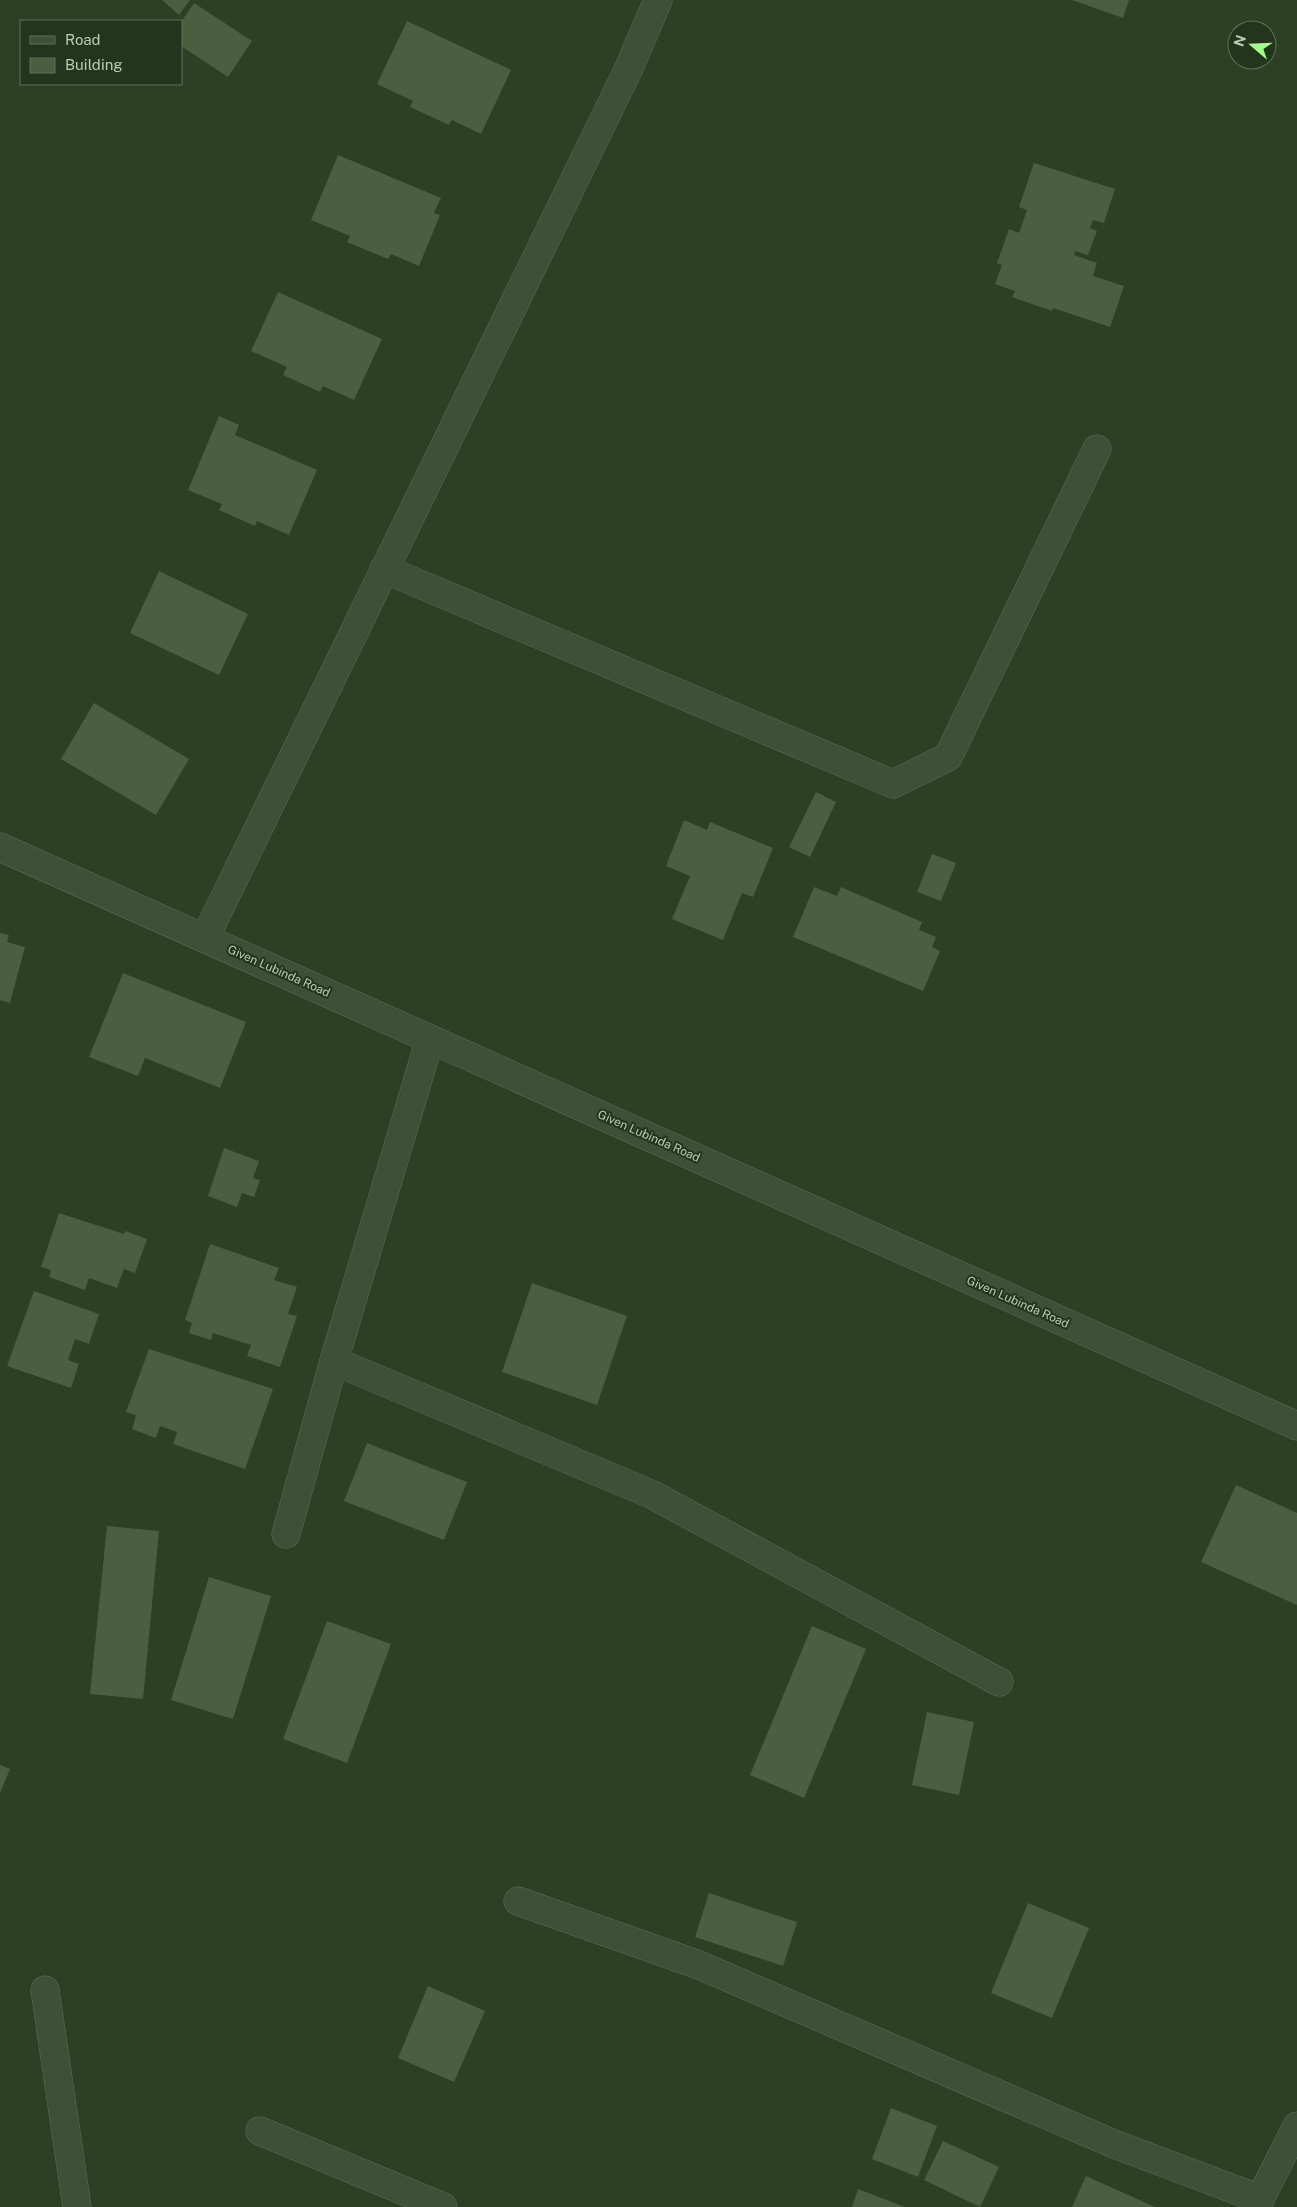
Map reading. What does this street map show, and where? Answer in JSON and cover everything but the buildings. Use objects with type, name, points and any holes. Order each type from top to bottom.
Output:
[{"type":"street","points":[[205,938],[629,68],[658,0]]},
{"type":"street","points":[[384,569],[893,784],[948,757],[1097,449]]},
{"type":"street","name":"Given Lubinda Road","points":[[0,847],[1297,1426]]},
{"type":"street","points":[[286,1534],[334,1361],[430,1039]]},
{"type":"street","points":[[334,1361],[651,1494],[999,1682]]},
{"type":"street","points":[[518,1901],[699,1965],[1114,2144],[1258,2203],[1297,2126]]},
{"type":"street","points":[[45,1990],[77,2207]]},
{"type":"street","points":[[260,2131],[443,2207]]}]
